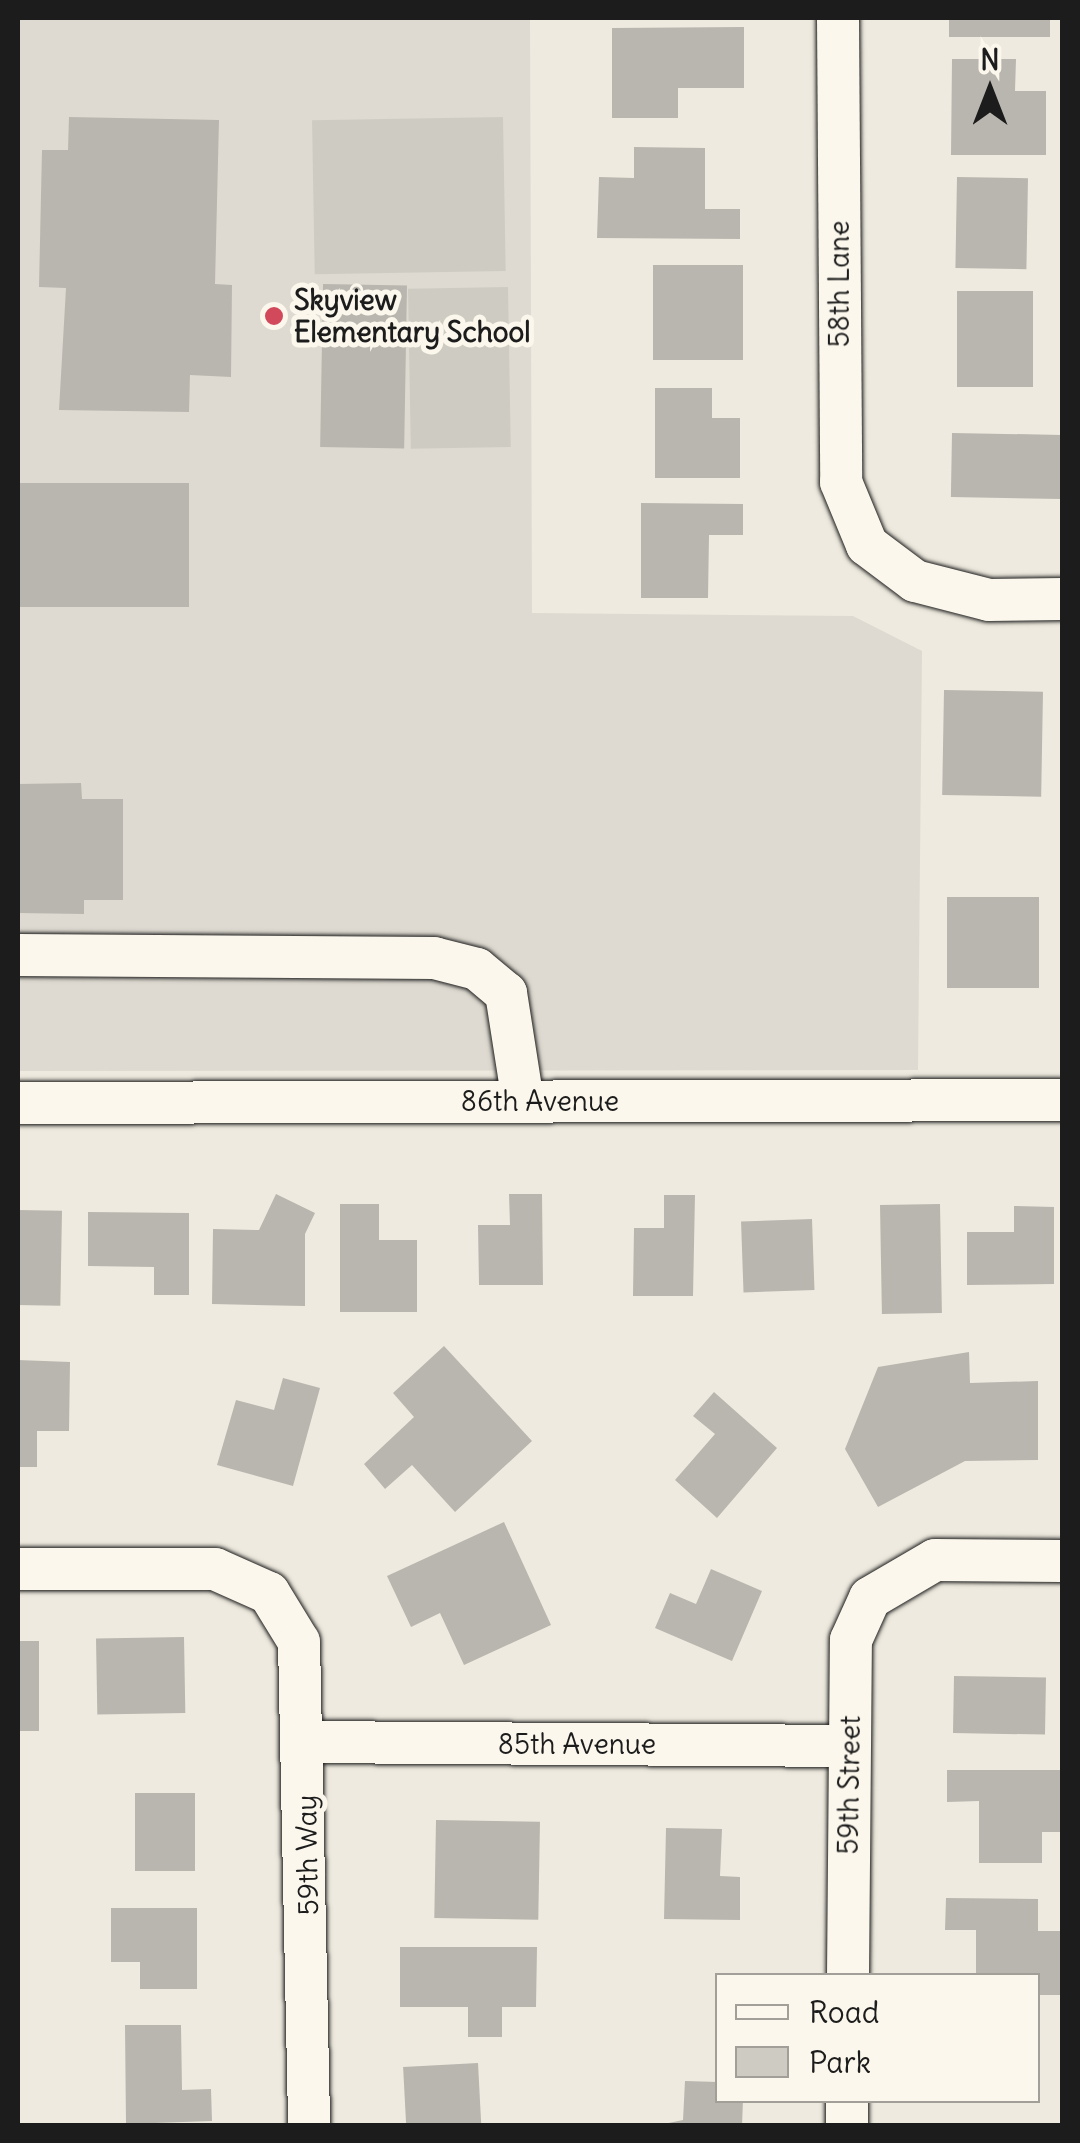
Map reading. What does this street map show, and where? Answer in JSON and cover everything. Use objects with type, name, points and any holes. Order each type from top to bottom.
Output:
[{"type":"street","name":"58th Lane","points":[[838,18],[841,482],[867,545],[915,581],[989,600],[1062,598]]},
{"type":"street","points":[[18,956],[434,958],[477,969],[506,993],[523,1101]]},
{"type":"street","name":"86th Avenue","points":[[18,1103],[1062,1100]]},
{"type":"street","name":"59th Street","points":[[848,1973],[851,1640],[870,1598],[935,1560],[1062,1561]]},
{"type":"street","name":"59th Way","points":[[18,1569],[215,1569],[269,1593],[299,1642],[306,1742],[310,2126]]},
{"type":"street","name":"85th Avenue","points":[[306,1742],[849,1746]]},
{"type":"shaded area","name":"Skyview Elementary School","points":[[18,18],[530,18],[532,613],[853,616],[922,651],[918,1070],[18,1071]]},
{"type":"green space","points":[[503,117],[506,271],[315,274],[312,120]]},
{"type":"green space","points":[[508,287],[511,447],[411,449],[408,289]]},
{"type":"building","points":[[949,18],[1050,18],[1050,37],[949,37]]},
{"type":"building","points":[[744,27],[744,88],[678,88],[678,118],[612,118],[612,28]]},
{"type":"building","points":[[952,59],[1016,59],[1015,91],[1046,91],[1046,155],[951,155]]},
{"type":"building","points":[[69,117],[219,120],[215,284],[232,285],[231,377],[190,375],[189,412],[59,410],[66,288],[39,287],[42,150],[68,150]]},
{"type":"building","points":[[634,147],[705,148],[705,209],[740,209],[740,239],[597,238],[599,177],[634,178]]},
{"type":"building","points":[[957,177],[1028,178],[1026,269],[955,268]]},
{"type":"building","points":[[653,265],[743,265],[743,360],[653,360]]},
{"type":"building","points":[[323,284],[407,285],[404,448],[320,447]]},
{"type":"building","points":[[957,291],[1033,291],[1033,387],[957,387]]},
{"type":"building","points":[[655,388],[712,388],[712,418],[740,418],[740,478],[655,478]]},
{"type":"building","points":[[952,433],[1062,435],[1061,499],[951,497]]},
{"type":"building","points":[[18,483],[189,483],[189,607],[18,607]]},
{"type":"building","points":[[641,503],[743,504],[743,535],[709,535],[708,598],[641,598]]},
{"type":"building","points":[[944,690],[1043,692],[1041,797],[942,795]]},
{"type":"building","points":[[81,783],[82,799],[123,799],[123,900],[84,900],[84,914],[18,913],[18,784]]},
{"type":"building","points":[[947,897],[1039,897],[1039,988],[947,988]]},
{"type":"building","points":[[276,1194],[315,1213],[305,1234],[305,1306],[212,1304],[213,1229],[259,1230]]},
{"type":"building","points":[[509,1194],[542,1194],[543,1285],[479,1285],[478,1225],[510,1225]]},
{"type":"building","points":[[664,1195],[695,1195],[693,1296],[633,1296],[634,1228],[664,1228]]},
{"type":"building","points":[[340,1204],[379,1204],[379,1240],[417,1240],[417,1312],[340,1312]]},
{"type":"building","points":[[940,1204],[942,1313],[882,1314],[880,1205]]},
{"type":"building","points":[[1014,1206],[1054,1207],[1054,1284],[967,1285],[967,1232],[1014,1232]]},
{"type":"building","points":[[18,1210],[62,1211],[60,1306],[18,1305]]},
{"type":"building","points":[[88,1212],[189,1213],[189,1295],[154,1295],[154,1267],[88,1266]]},
{"type":"building","points":[[812,1219],[814,1290],[744,1292],[741,1221]]},
{"type":"building","points":[[444,1346],[532,1441],[455,1512],[412,1465],[385,1489],[364,1464],[414,1417],[393,1393]]},
{"type":"building","points":[[969,1352],[970,1383],[1038,1381],[1038,1460],[965,1461],[878,1507],[845,1449],[878,1367]]},
{"type":"building","points":[[18,1360],[70,1362],[69,1431],[37,1431],[37,1467],[18,1467]]},
{"type":"building","points":[[283,1378],[320,1388],[293,1486],[217,1465],[236,1400],[274,1410]]},
{"type":"building","points":[[714,1392],[777,1448],[717,1518],[675,1480],[715,1434],[693,1416]]},
{"type":"building","points":[[504,1522],[551,1625],[464,1665],[440,1613],[411,1627],[387,1576]]},
{"type":"building","points":[[711,1569],[762,1591],[732,1661],[655,1628],[670,1593],[696,1604]]},
{"type":"building","points":[[184,1637],[185,1713],[97,1715],[96,1639]]},
{"type":"building","points":[[18,1641],[39,1641],[39,1731],[18,1731]]},
{"type":"building","points":[[954,1676],[1046,1678],[1045,1735],[953,1733]]},
{"type":"building","points":[[947,1770],[1062,1770],[1062,1832],[1042,1832],[1042,1863],[979,1863],[979,1801],[947,1802]]},
{"type":"building","points":[[135,1793],[195,1793],[195,1871],[135,1871]]},
{"type":"building","points":[[436,1820],[540,1822],[538,1920],[434,1918]]},
{"type":"building","points":[[666,1828],[722,1829],[720,1876],[740,1877],[740,1920],[664,1919]]},
{"type":"building","points":[[946,1898],[1038,1899],[1038,1931],[1062,1931],[1062,1995],[1040,1995],[1040,1973],[976,1973],[976,1930],[945,1930]]},
{"type":"building","points":[[111,1908],[197,1908],[197,1989],[140,1989],[140,1962],[111,1962]]},
{"type":"building","points":[[400,1947],[537,1947],[536,2007],[502,2007],[502,2037],[468,2037],[468,2007],[400,2007]]},
{"type":"building","points":[[125,2025],[181,2025],[182,2090],[211,2089],[212,2121],[126,2124]]},
{"type":"building","points":[[478,2063],[481,2126],[406,2126],[403,2067]]},
{"type":"building","points":[[685,2081],[715,2082],[715,2103],[743,2103],[742,2126],[654,2126],[683,2120]]},
{"type":"place","name":"Skyview Elementary School","points":[[274,316]]}]
